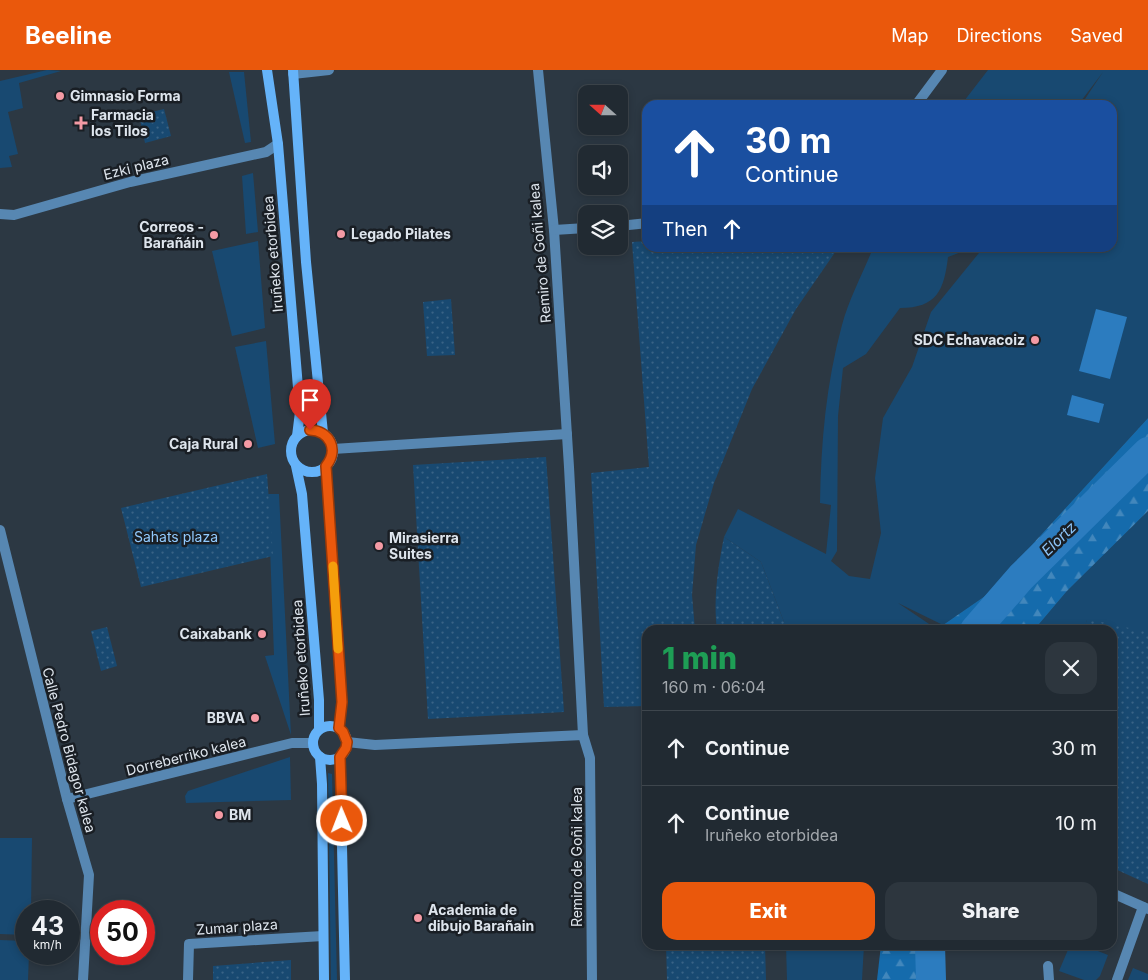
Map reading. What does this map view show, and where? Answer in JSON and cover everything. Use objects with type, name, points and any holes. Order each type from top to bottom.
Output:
[{"type":"main road","name":"Iruñeko etorbidea","points":[[267,70],[278,144],[300,412],[297,436]]},
{"type":"main road","points":[[293,72],[306,262],[323,433]]},
{"type":"main road","points":[[310,430],[323,433],[328,437],[333,449],[330,462],[314,472],[302,470],[296,466],[291,452],[297,436],[310,430]]},
{"type":"main road","name":"Iruñeko etorbidea","points":[[296,466],[303,504],[319,700],[319,729]]},
{"type":"main road","points":[[326,466],[342,702],[339,728]]},
{"type":"main road","points":[[324,980],[322,784],[320,757],[313,748],[312,743],[319,729],[328,725],[339,728],[347,742],[346,748],[340,757],[345,980]]},
{"type":"main road","points":[[320,757],[330,760],[340,757]]},
{"type":"street","points":[[293,72],[329,70]]},
{"type":"street","name":"Remiro de Goñi kalea","points":[[538,70],[554,230],[567,434],[582,735],[590,758],[592,980]]},
{"type":"street","points":[[920,100],[942,70]]},
{"type":"street","name":"Ezki plaza","points":[[0,214],[14,215],[130,182],[266,152],[278,144]]},
{"type":"street","points":[[628,225],[642,224]]},
{"type":"street","points":[[554,230],[578,228]]},
{"type":"street","points":[[333,449],[567,434]]},
{"type":"street","name":"Calle Pedro Bidagor kalea","points":[[0,530],[67,800],[89,875],[83,980]]},
{"type":"street","points":[[347,742],[375,745],[582,735]]},
{"type":"street","name":"Dorreberriko kalea","points":[[67,800],[292,743],[312,743]]},
{"type":"street","points":[[1117,895],[1146,908],[1117,980]]},
{"type":"street","name":"Zumar plaza","points":[[188,980],[189,944],[323,936]]},
{"type":"street","points":[[1048,966],[1049,980]]},
{"type":"green space","points":[[47,70],[61,71],[19,83],[23,108],[8,112],[18,154],[9,156],[12,167],[0,168],[0,81]]},
{"type":"green space","name":"SDC Echavacoiz","points":[[988,70],[1148,70],[1148,418],[985,596],[943,625],[898,603],[931,625],[784,625],[761,562],[724,537],[738,509],[826,554],[831,505],[820,503],[823,435],[828,391],[845,315],[871,252],[961,252],[948,257],[941,288],[930,301],[923,305],[900,308],[866,354],[843,368],[838,416],[837,551],[831,561],[849,576],[870,579],[881,533],[875,478],[883,418],[912,367],[931,312],[980,252],[1117,252],[1117,100],[1084,100],[1103,72],[1082,100],[965,100]]},
{"type":"green space","points":[[229,72],[244,72],[251,142],[245,143]]},
{"type":"green space","points":[[164,109],[171,136],[145,143],[139,115]]},
{"type":"green space","points":[[253,173],[258,232],[246,234],[242,176]]},
{"type":"green space","points":[[258,241],[265,328],[232,336],[212,251]]},
{"type":"green space","points":[[642,241],[642,252],[835,252],[796,309],[752,389],[714,483],[696,545],[692,595],[695,625],[642,625],[642,706],[604,707],[591,473],[649,467],[632,242]]},
{"type":"green space","points":[[451,299],[455,355],[427,356],[423,302]]},
{"type":"green space","points":[[266,341],[275,444],[258,448],[235,347]]},
{"type":"green space","points":[[1148,418],[1148,511],[1067,591],[1038,625],[943,625],[985,596]]},
{"type":"green space","points":[[546,457],[564,712],[428,719],[413,465]]},
{"type":"green space","name":"Sahats plaza","points":[[267,474],[273,556],[141,587],[121,508]]},
{"type":"green space","points":[[268,494],[279,494],[291,735],[265,656],[274,655]]},
{"type":"green space","points":[[1148,511],[1148,633],[1087,620],[1086,625],[1038,625],[1067,591]]},
{"type":"green space","points":[[724,537],[761,562],[784,625],[717,625],[717,583]]},
{"type":"green space","points":[[1087,619],[1115,625],[1085,625]]},
{"type":"green space","points":[[1117,625],[1148,632],[1148,884],[1117,870]]},
{"type":"green space","points":[[107,627],[117,666],[101,671],[91,631]]},
{"type":"green space","points":[[290,757],[291,800],[186,803],[185,796],[188,791]]},
{"type":"green space","points":[[328,773],[332,774],[337,980],[331,980]]},
{"type":"green space","points":[[0,838],[32,838],[31,900],[15,900],[15,935],[0,934]]},
{"type":"green space","points":[[0,940],[15,941],[15,965],[29,965],[28,980],[0,980]]},
{"type":"green space","points":[[666,950],[765,950],[766,980],[667,980]]},
{"type":"green space","points":[[786,950],[864,950],[862,980],[787,980]]},
{"type":"green space","points":[[880,950],[930,950],[931,980],[877,980]]},
{"type":"green space","points":[[1068,950],[1096,950],[1108,955],[1100,976],[1096,980],[1084,980],[1059,971]]},
{"type":"green space","points":[[291,960],[291,980],[213,980],[213,966]]},
{"type":"green space","points":[[1133,968],[1148,974],[1148,980],[1128,980]]},
{"type":"shaded area","points":[[1096,309],[1127,317],[1110,379],[1079,371]]},
{"type":"shaded area","points":[[1072,395],[1104,404],[1099,423],[1067,415]]},
{"type":"waterway","name":"Elortz","points":[[979,625],[1021,577],[1148,452]]},
{"type":"waterway","name":"Elortz","points":[[930,950],[931,980]]},
{"type":"slow traffic","points":[[333,566],[338,649]]},
{"type":"place","name":"Gimnasio Forma","points":[[60,96]]},
{"type":"place","name":"Farmacia los Tilos","points":[[81,123]]},
{"type":"place","name":"Legado Pilates","points":[[341,234]]},
{"type":"place","name":"Correos - Barañáin","points":[[214,235]]},
{"type":"place","name":"SDC Echavacoiz","points":[[1035,340]]},
{"type":"place","name":"Caja Rural","points":[[248,444]]},
{"type":"place","name":"Mirasierra Suites","points":[[379,546]]},
{"type":"place","name":"Caixabank","points":[[262,634]]},
{"type":"place","name":"BBVA","points":[[255,718]]},
{"type":"place","name":"BM","points":[[219,815]]},
{"type":"place","name":"Academia de dibujo Barañain","points":[[418,918]]},
{"type":"route","points":[[310,430],[316,430],[328,437],[333,449],[330,462],[326,466],[342,702],[339,728],[346,737],[347,742],[344,753],[340,757],[342,821]]}]
